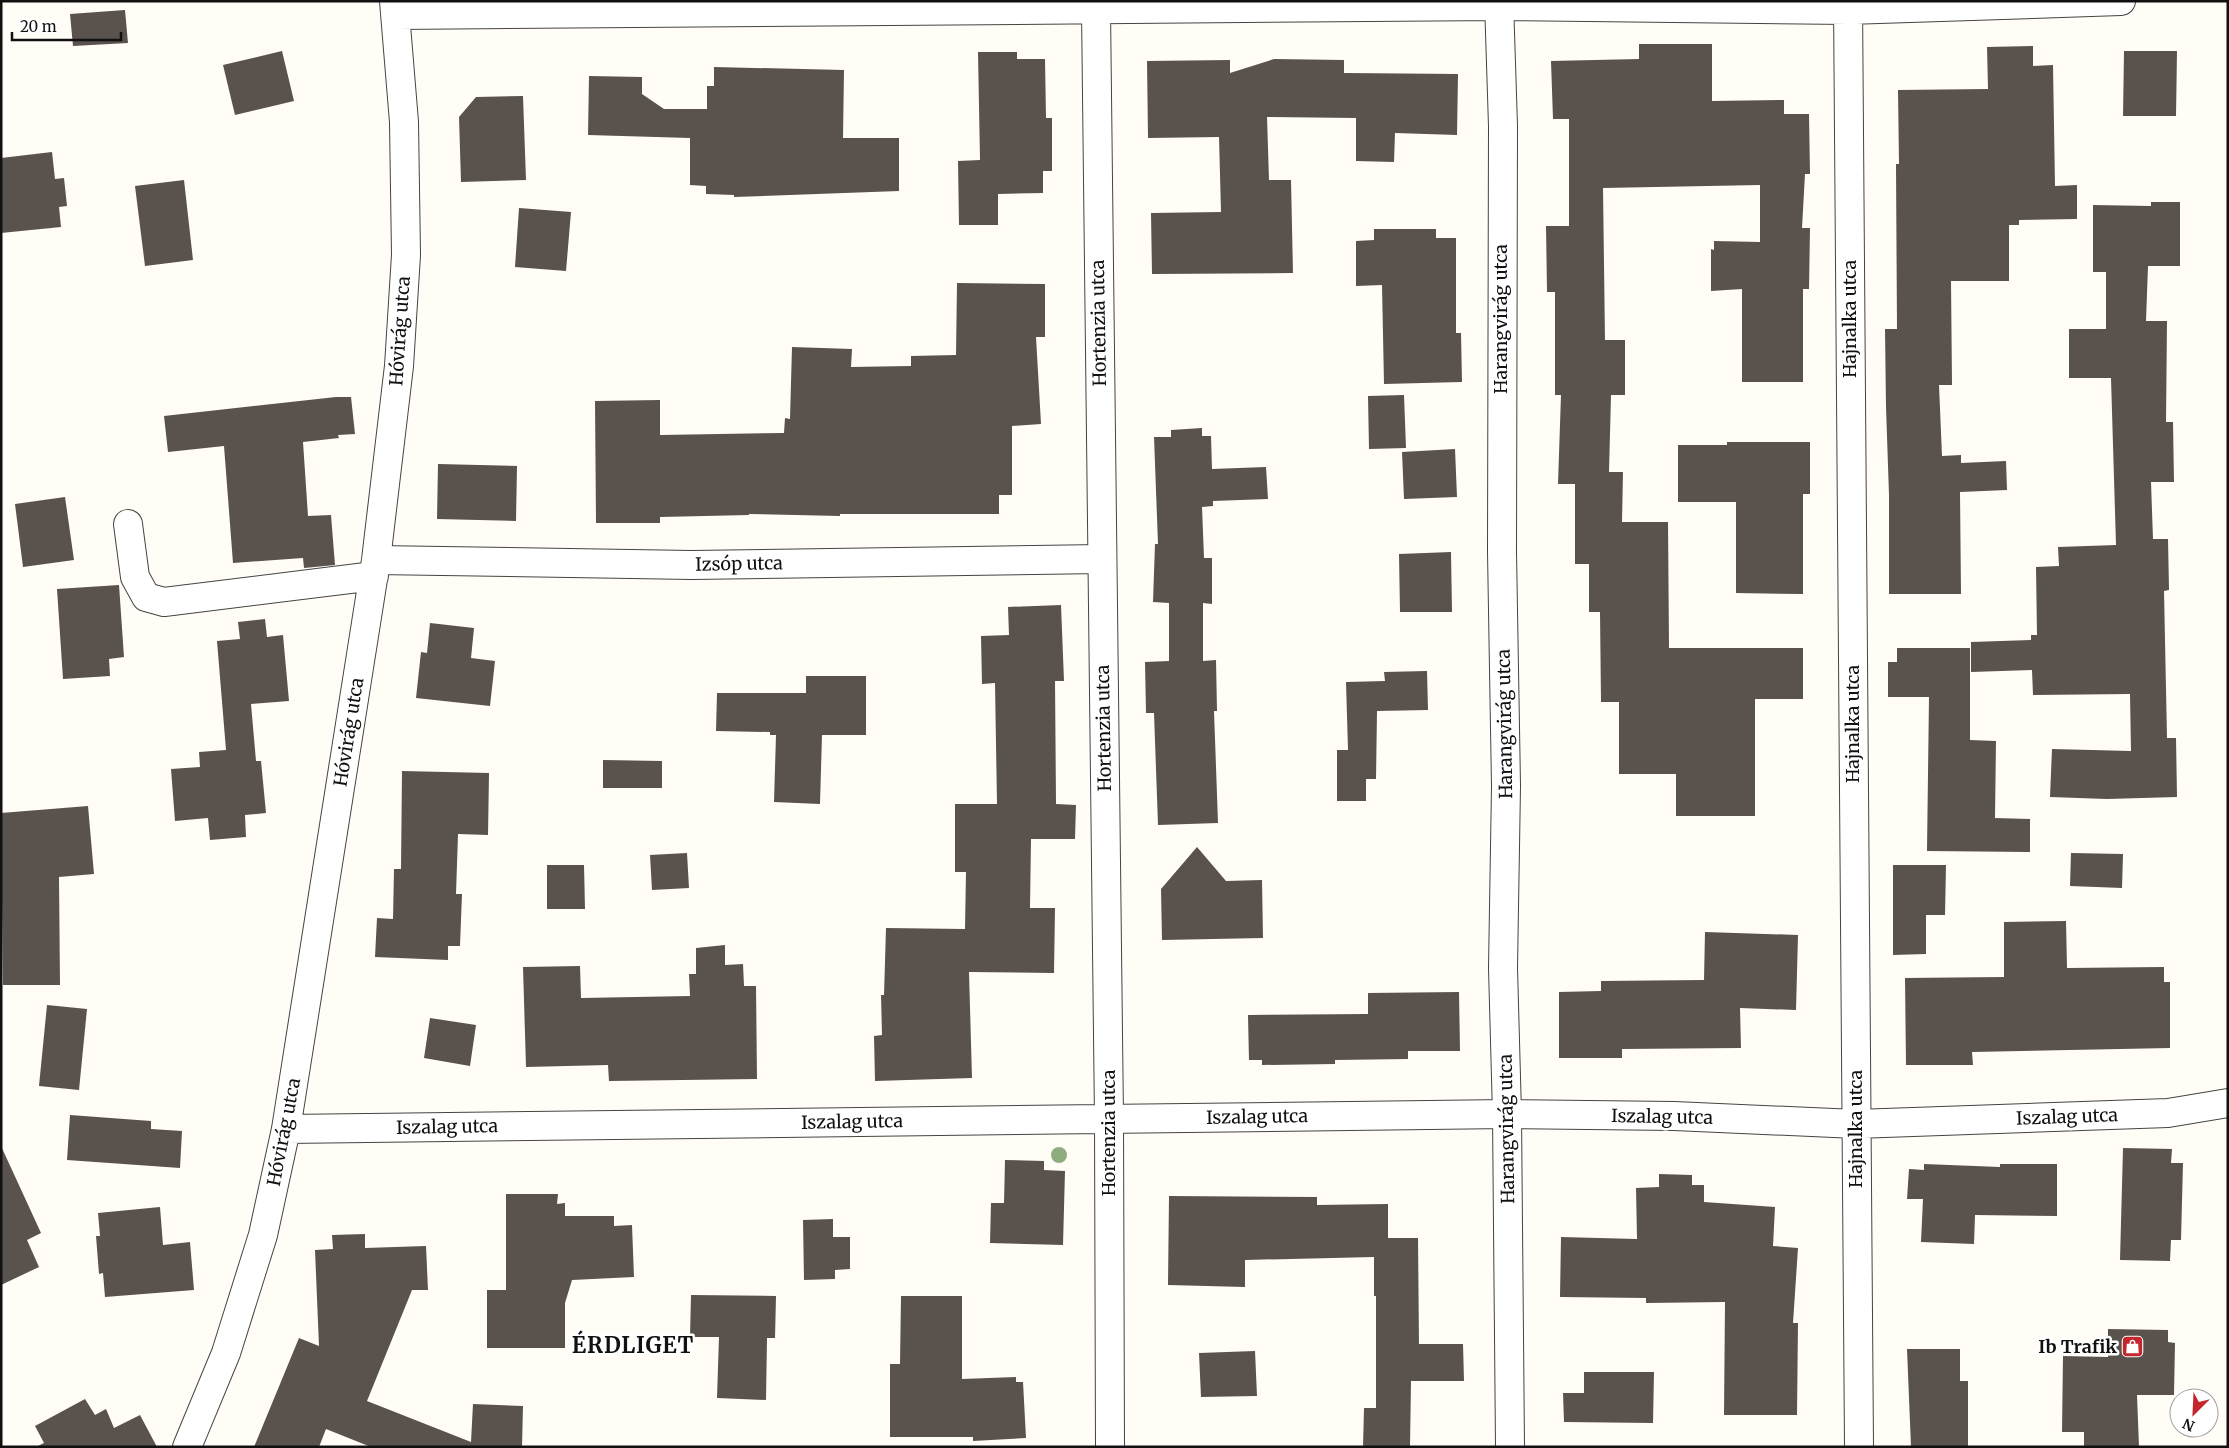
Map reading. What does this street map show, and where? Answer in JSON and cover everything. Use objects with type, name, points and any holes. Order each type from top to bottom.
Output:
[{"type":"street","points":[[395,8],[1096,9],[1499,4],[1848,6],[2121,1]]},
{"type":"street","name":"Harangvirág utca","points":[[1499,4],[1502,126],[1502,552],[1506,786],[1503,968],[1507,1114],[1510,1447]]},
{"type":"street","name":"Hajnalka utca","points":[[1848,6],[1859,1447]]},
{"type":"street","name":"Hóvirág utca","points":[[187,1447],[226,1352],[263,1235],[286,1129],[375,568],[399,366],[406,255],[404,122],[395,8]]},
{"type":"street","name":"Hortenzia utca","points":[[1096,9],[1109,1119],[1110,1447]]},
{"type":"street","name":"Izsóp utca","points":[[128,524],[135,577],[146,596],[164,602],[375,568],[1102,559]]},
{"type":"street","name":"Iszalag utca","points":[[286,1129],[1507,1114],[1674,1116],[1856,1124],[2168,1113],[2228,1103]]},
{"type":"building","points":[[125,10],[128,43],[73,46],[70,14]]},
{"type":"building","points":[[1639,44],[1712,44],[1712,101],[1784,100],[1784,114],[1809,114],[1810,174],[1805,174],[1802,228],[1810,228],[1809,289],[1803,289],[1803,382],[1742,382],[1742,289],[1711,291],[1711,249],[1714,250],[1714,241],[1760,242],[1760,185],[1603,188],[1605,340],[1625,340],[1625,395],[1611,395],[1609,472],[1623,472],[1622,522],[1668,522],[1669,648],[1803,648],[1803,699],[1755,699],[1755,816],[1676,816],[1676,774],[1619,774],[1619,702],[1601,702],[1600,612],[1589,612],[1589,564],[1575,564],[1575,484],[1558,484],[1561,395],[1555,395],[1555,292],[1547,292],[1546,226],[1569,226],[1569,119],[1553,119],[1551,61],[1639,59]]},
{"type":"building","points":[[2033,46],[2033,66],[2053,65],[2055,186],[2077,185],[2077,219],[2019,220],[2019,225],[2009,225],[2009,281],[1951,281],[1952,385],[1939,385],[1942,456],[1961,455],[1961,463],[2006,461],[2007,490],[1960,492],[1961,594],[1889,594],[1885,329],[1897,329],[1896,164],[1899,164],[1898,90],[1988,89],[1987,47]]},
{"type":"building","points":[[282,51],[294,101],[235,115],[223,65]]},
{"type":"building","points":[[2124,51],[2177,51],[2176,116],[2123,116]]},
{"type":"building","points":[[978,52],[1017,52],[1017,59],[1045,59],[1046,118],[1052,118],[1052,171],[1043,171],[1043,193],[998,194],[998,225],[959,225],[958,161],[980,160]]},
{"type":"building","points":[[1274,59],[1344,60],[1344,73],[1458,74],[1457,135],[1395,133],[1394,162],[1356,161],[1356,118],[1267,117],[1269,180],[1291,180],[1293,273],[1152,274],[1151,213],[1221,212],[1219,137],[1148,138],[1147,61],[1230,60],[1230,73]]},
{"type":"building","points":[[714,67],[844,70],[843,138],[899,138],[899,191],[734,197],[734,195],[706,194],[706,186],[690,185],[690,138],[588,135],[589,76],[642,77],[642,94],[664,109],[707,109],[707,86],[714,86]]},
{"type":"building","points":[[523,96],[526,180],[461,182],[459,117],[476,97]]},
{"type":"building","points":[[52,152],[55,179],[64,178],[67,206],[59,207],[61,227],[1,233],[1,158]]},
{"type":"building","points":[[184,180],[193,260],[145,266],[135,186]]},
{"type":"building","points":[[2151,202],[2180,202],[2180,266],[2148,266],[2146,321],[2167,321],[2166,422],[2173,422],[2174,482],[2151,482],[2153,539],[2168,539],[2169,590],[2164,591],[2167,738],[2176,738],[2177,797],[2107,799],[2050,797],[2052,749],[2131,751],[2130,694],[2033,695],[2032,670],[1971,672],[1971,642],[2031,640],[2031,635],[2037,635],[2036,567],[2059,566],[2058,547],[2116,545],[2111,378],[2069,378],[2069,329],[2106,329],[2106,272],[2093,272],[2093,205],[2151,206]]},
{"type":"building","points":[[519,208],[571,212],[566,271],[515,267]]},
{"type":"building","points":[[1374,229],[1436,229],[1436,238],[1456,238],[1456,333],[1461,333],[1462,382],[1384,384],[1382,285],[1356,286],[1356,241],[1374,240]]},
{"type":"building","points":[[957,283],[1045,284],[1045,337],[1036,337],[1041,424],[1012,426],[1012,495],[999,495],[999,514],[840,514],[840,516],[749,514],[660,517],[660,523],[596,523],[595,401],[660,400],[660,435],[784,433],[785,418],[790,419],[792,347],[852,349],[851,367],[911,366],[911,356],[956,355]]},
{"type":"building","points":[[1404,395],[1406,448],[1369,449],[1368,396]]},
{"type":"building","points":[[336,397],[351,397],[355,434],[338,435],[339,438],[303,442],[308,516],[331,515],[335,565],[304,568],[303,558],[233,563],[224,446],[168,452],[164,416]]},
{"type":"building","points":[[1202,428],[1202,436],[1211,436],[1212,469],[1266,467],[1268,499],[1213,501],[1213,506],[1202,507],[1204,558],[1212,558],[1212,604],[1203,603],[1203,661],[1216,660],[1217,711],[1214,711],[1218,823],[1158,825],[1154,713],[1146,713],[1145,662],[1169,661],[1169,603],[1153,602],[1155,544],[1158,544],[1154,437],[1171,437],[1171,430]]},
{"type":"building","points":[[1727,442],[1810,442],[1810,494],[1803,494],[1803,594],[1736,593],[1736,502],[1678,502],[1678,445],[1727,445]]},
{"type":"building","points":[[1455,449],[1457,497],[1404,499],[1402,452]]},
{"type":"building","points":[[438,464],[517,466],[516,521],[437,519]]},
{"type":"building","points":[[65,497],[74,560],[23,567],[15,504]]},
{"type":"building","points":[[1451,552],[1452,612],[1400,612],[1399,554]]},
{"type":"building","points":[[119,585],[124,657],[109,659],[110,676],[63,679],[57,589]]},
{"type":"building","points":[[1061,605],[1064,681],[1055,681],[1056,804],[1076,805],[1075,839],[1031,839],[1030,908],[1055,908],[1054,973],[969,972],[972,1078],[875,1081],[874,1036],[882,1035],[881,995],[884,995],[886,928],[965,929],[966,872],[955,872],[955,804],[997,804],[995,683],[982,684],[981,636],[1009,635],[1008,607]]},
{"type":"building","points":[[265,619],[267,637],[283,635],[289,701],[251,704],[256,761],[261,761],[266,813],[245,815],[246,837],[210,840],[208,818],[175,821],[171,769],[200,767],[199,752],[226,750],[217,641],[240,639],[238,622]]},
{"type":"building","points":[[430,623],[474,628],[471,658],[495,661],[490,706],[416,698],[421,652],[427,653]]},
{"type":"building","points":[[1897,648],[1970,648],[1970,740],[1996,741],[1995,818],[2030,819],[2030,852],[1927,851],[1929,697],[1888,697],[1888,662],[1897,662]]},
{"type":"building","points":[[1427,671],[1428,710],[1377,711],[1376,779],[1366,779],[1366,801],[1337,801],[1337,750],[1348,750],[1346,682],[1385,681],[1384,672]]},
{"type":"building","points":[[806,676],[866,676],[866,735],[822,735],[820,804],[774,802],[776,735],[770,735],[770,732],[716,731],[717,693],[806,693]]},
{"type":"building","points":[[603,760],[662,761],[662,788],[603,788]]},
{"type":"building","points":[[402,771],[489,773],[488,835],[458,834],[456,894],[462,894],[460,946],[448,946],[448,960],[375,957],[377,918],[393,919],[394,869],[401,869]]},
{"type":"building","points":[[88,806],[94,874],[59,877],[60,985],[3,985],[1,813]]},
{"type":"building","points":[[1197,847],[1226,881],[1262,880],[1263,938],[1162,940],[1161,889]]},
{"type":"building","points":[[687,853],[689,888],[652,890],[650,855]]},
{"type":"building","points":[[2071,853],[2123,854],[2122,888],[2070,886]]},
{"type":"building","points":[[547,865],[584,865],[585,909],[547,909]]},
{"type":"building","points":[[1893,865],[1946,865],[1945,915],[1926,915],[1926,954],[1893,955]]},
{"type":"building","points":[[2066,921],[2067,968],[2164,967],[2164,982],[2170,982],[2170,1048],[1972,1052],[1973,1065],[1906,1065],[1905,978],[2004,977],[2004,922]]},
{"type":"building","points":[[1705,932],[1798,935],[1796,1010],[1740,1008],[1741,1048],[1622,1049],[1622,1058],[1559,1058],[1559,992],[1601,991],[1601,981],[1704,980]]},
{"type":"building","points":[[725,945],[725,965],[743,964],[744,986],[756,986],[757,1079],[609,1081],[608,1065],[526,1067],[523,967],[580,966],[581,998],[690,996],[689,974],[696,974],[696,948]]},
{"type":"building","points":[[1459,992],[1460,1051],[1408,1051],[1408,1059],[1335,1060],[1335,1064],[1262,1065],[1262,1060],[1249,1060],[1248,1015],[1368,1014],[1368,993]]},
{"type":"building","points":[[47,1005],[87,1009],[79,1090],[39,1086]]},
{"type":"building","points":[[430,1018],[476,1025],[470,1066],[424,1058]]},
{"type":"building","points":[[70,1115],[151,1121],[151,1129],[182,1131],[180,1168],[67,1160]]},
{"type":"building","points":[[1,1146],[41,1233],[27,1240],[39,1267],[1,1285]]},
{"type":"building","points":[[2123,1148],[2172,1149],[2171,1163],[2183,1163],[2181,1240],[2171,1240],[2170,1261],[2120,1260]]},
{"type":"building","points":[[1005,1160],[1044,1161],[1044,1170],[1065,1171],[1063,1245],[990,1243],[991,1203],[1004,1203]]},
{"type":"building","points":[[1924,1164],[2000,1167],[2000,1164],[2057,1164],[2057,1216],[1975,1215],[1974,1244],[1921,1242],[1923,1199],[1907,1199],[1909,1169],[1924,1170]]},
{"type":"building","points":[[1659,1174],[1692,1175],[1692,1185],[1704,1185],[1704,1202],[1775,1207],[1773,1246],[1798,1248],[1793,1323],[1798,1323],[1797,1415],[1724,1415],[1725,1302],[1646,1303],[1646,1298],[1560,1297],[1561,1237],[1637,1239],[1636,1188],[1659,1187]]},
{"type":"building","points":[[506,1194],[558,1194],[557,1204],[565,1203],[565,1216],[614,1216],[614,1226],[632,1225],[634,1277],[572,1280],[565,1303],[565,1348],[487,1348],[487,1290],[506,1290]]},
{"type":"building","points":[[1169,1196],[1317,1197],[1317,1205],[1388,1204],[1388,1238],[1418,1238],[1419,1344],[1463,1344],[1464,1381],[1411,1381],[1410,1447],[1363,1447],[1364,1408],[1376,1408],[1374,1257],[1245,1260],[1245,1287],[1168,1285]]},
{"type":"building","points":[[160,1207],[163,1245],[190,1242],[194,1290],[105,1297],[103,1273],[99,1274],[96,1236],[100,1236],[98,1213]]},
{"type":"building","points":[[833,1219],[833,1237],[850,1237],[850,1269],[835,1270],[835,1279],[804,1280],[803,1220]]},
{"type":"building","points":[[365,1234],[365,1248],[426,1246],[428,1290],[412,1290],[367,1401],[471,1442],[473,1404],[523,1406],[522,1447],[371,1447],[326,1429],[319,1447],[254,1447],[299,1338],[319,1346],[315,1250],[333,1249],[332,1235]]},
{"type":"building","points":[[691,1295],[776,1296],[775,1338],[767,1338],[766,1400],[717,1398],[719,1337],[690,1337]]},
{"type":"building","points":[[901,1296],[962,1296],[962,1379],[1016,1377],[1016,1382],[1023,1382],[1026,1438],[973,1441],[973,1437],[890,1437],[890,1364],[900,1364]]},
{"type":"building","points":[[2108,1329],[2168,1330],[2168,1342],[2175,1343],[2174,1388],[2169,1388],[2169,1395],[2137,1395],[2139,1447],[2084,1447],[2084,1432],[2062,1432],[2063,1356],[2108,1357]]},
{"type":"building","points":[[1907,1349],[1960,1349],[1960,1381],[1968,1381],[1968,1447],[1911,1447]]},
{"type":"building","points":[[1255,1351],[1257,1396],[1201,1397],[1199,1353]]},
{"type":"building","points":[[1584,1372],[1654,1372],[1653,1423],[1564,1422],[1563,1393],[1584,1393]]},
{"type":"building","points":[[85,1399],[95,1415],[106,1409],[114,1428],[140,1415],[157,1447],[36,1447],[44,1443],[35,1426]]},
{"type":"place","name":"Ib Trafik","points":[[2133,1347]]},
{"type":"district","name":"ÉRDLIGET","points":[[633,1345]]}]
